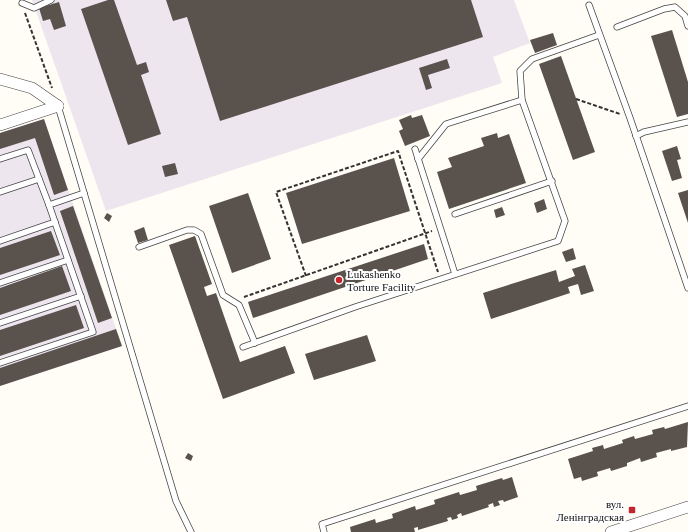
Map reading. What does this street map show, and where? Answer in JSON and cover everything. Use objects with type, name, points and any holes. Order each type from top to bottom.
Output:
[{"type":"street","points":[[0,79],[32,88],[58,106]]},
{"type":"street","points":[[0,125],[58,106]]},
{"type":"street","points":[[611,532],[688,507]]},
{"type":"lane","points":[[22,3],[34,8],[51,0]]},
{"type":"lane","points":[[589,5],[598,35],[630,118],[686,274],[688,288]]},
{"type":"lane","points":[[617,27],[675,7],[685,16],[688,26]]},
{"type":"lane","points":[[243,347],[440,279],[558,241],[565,221],[522,100],[520,71],[532,59],[598,35]]},
{"type":"lane","points":[[418,160],[446,124],[522,100]]},
{"type":"lane","points":[[58,106],[176,501],[191,532]]},
{"type":"lane","points":[[636,136],[644,132],[688,122]]},
{"type":"lane","points":[[415,149],[455,274]]},
{"type":"lane","points":[[0,159],[28,150],[49,205],[93,332],[0,363]]},
{"type":"lane","points":[[0,192],[39,179]]},
{"type":"lane","points":[[456,214],[552,181]]},
{"type":"lane","points":[[49,205],[84,193]]},
{"type":"lane","points":[[0,241],[55,222]]},
{"type":"lane","points":[[139,247],[194,230],[201,234],[223,295],[239,304],[255,343]]},
{"type":"lane","points":[[0,283],[68,260]]},
{"type":"lane","points":[[0,323],[81,296]]},
{"type":"lane","points":[[324,532],[322,524],[688,406]]},
{"type":"path","points":[[22,3],[58,106]]},
{"type":"path","points":[[576,99],[630,118]]},
{"type":"path","points":[[306,276],[276,192],[398,151],[440,279]]},
{"type":"path","points":[[233,301],[441,228]]},
{"type":"shaded area","points":[[32,0],[514,0],[530,43],[493,57],[502,83],[106,211]]},
{"type":"shaded area","points":[[44,119],[122,346],[0,386],[0,133]]},
{"type":"building","points":[[108,0],[114,0],[137,65],[146,62],[149,72],[141,75],[161,134],[128,145],[81,9]]},
{"type":"building","points":[[166,0],[471,0],[483,37],[220,121],[187,17],[173,21]]},
{"type":"building","points":[[59,2],[66,26],[54,30],[50,19],[43,21],[39,8]]},
{"type":"building","points":[[672,30],[688,82],[688,114],[677,117],[651,36]]},
{"type":"building","points":[[553,33],[557,45],[535,53],[530,40]]},
{"type":"building","points":[[561,56],[595,152],[573,160],[539,64]]},
{"type":"building","points":[[447,59],[450,68],[428,75],[432,88],[426,90],[419,68]]},
{"type":"building","points":[[411,115],[412,118],[422,115],[430,136],[405,146],[399,131],[403,129],[399,120]]},
{"type":"building","points":[[44,119],[68,190],[54,195],[35,138],[0,149],[0,133]]},
{"type":"building","points":[[497,133],[498,138],[509,134],[526,183],[449,209],[437,172],[452,167],[448,158],[484,146],[481,138]]},
{"type":"building","points":[[677,146],[681,159],[677,160],[682,178],[672,181],[662,151]]},
{"type":"building","points":[[394,158],[410,211],[302,244],[286,193]]},
{"type":"building","points":[[175,163],[178,174],[165,177],[162,166]]},
{"type":"building","points":[[688,190],[688,223],[678,193]]},
{"type":"building","points":[[248,193],[271,259],[232,273],[209,206]]},
{"type":"building","points":[[544,199],[547,209],[537,213],[534,203]]},
{"type":"building","points":[[73,206],[112,318],[98,323],[60,211]]},
{"type":"building","points":[[502,207],[505,215],[496,218],[494,210]]},
{"type":"building","points":[[107,213],[112,216],[109,222],[104,218]]},
{"type":"building","points":[[144,227],[148,240],[138,243],[134,231]]},
{"type":"building","points":[[51,231],[60,255],[0,275],[0,248]]},
{"type":"building","points":[[195,236],[212,284],[204,287],[207,296],[216,293],[240,362],[285,346],[295,373],[223,399],[169,245]]},
{"type":"building","name":"Lukashenko Torture Facility","points":[[424,244],[428,259],[253,318],[248,302]]},
{"type":"building","points":[[573,248],[576,259],[566,262],[562,252]]},
{"type":"building","points":[[585,265],[594,291],[581,295],[578,284],[568,287],[570,293],[491,319],[483,293],[556,270],[559,282],[575,276],[572,269]]},
{"type":"building","points":[[62,266],[71,291],[0,315],[0,288]]},
{"type":"building","points":[[76,305],[84,328],[0,356],[0,330]]},
{"type":"building","points":[[116,329],[122,346],[0,386],[0,368]]},
{"type":"building","points":[[367,335],[376,361],[314,380],[305,354]]},
{"type":"building","points":[[688,422],[687,447],[656,453],[657,457],[641,462],[640,458],[627,463],[627,466],[611,471],[610,468],[597,472],[598,476],[582,481],[581,477],[574,479],[568,459],[593,451],[592,448],[603,445],[604,449],[623,443],[622,440],[634,436],[635,439],[653,434],[652,430],[664,427],[665,429]]},
{"type":"building","points":[[188,453],[193,456],[191,461],[185,458]]},
{"type":"building","points":[[512,477],[518,497],[504,502],[503,500],[498,501],[500,505],[494,507],[493,503],[488,505],[489,507],[462,516],[461,513],[457,515],[458,518],[452,520],[451,517],[447,518],[448,521],[418,530],[418,527],[414,528],[415,532],[351,532],[350,527],[375,519],[376,523],[393,518],[392,514],[415,506],[416,510],[435,504],[434,500],[459,492],[460,495],[477,490],[476,486],[502,478],[503,480]]},
{"type":"place","name":"Lukashenko Torture Facility","points":[[339,280]]},
{"type":"place","name":"вул. Ленінградская","points":[[632,510]]}]
